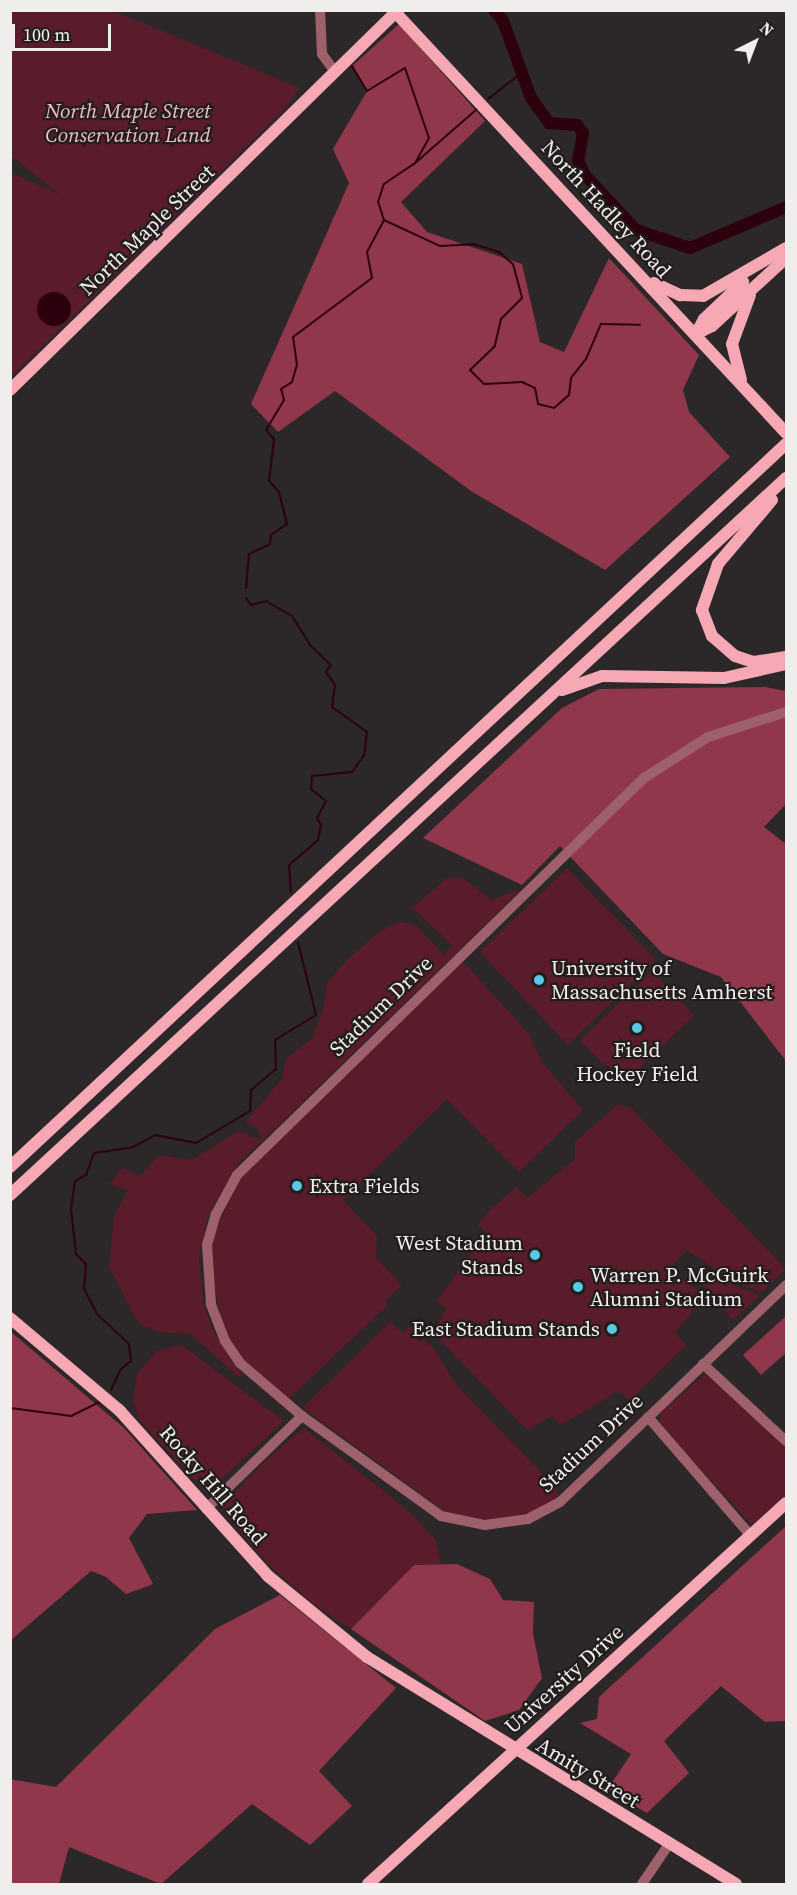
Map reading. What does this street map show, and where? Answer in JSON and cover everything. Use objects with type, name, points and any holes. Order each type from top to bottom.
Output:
[{"type":"main road","name":"North Maple Street","points":[[10,390],[397,12]]},
{"type":"main road","name":"North Hadley Road","points":[[397,12],[782,428]]},
{"type":"main road","points":[[696,334],[712,326],[758,274],[786,248]]},
{"type":"main road","points":[[642,276],[673,294],[698,297],[758,274],[786,258]]},
{"type":"main road","points":[[742,384],[732,353],[733,335],[741,310],[758,274]]},
{"type":"main road","points":[[682,545],[786,444]]},
{"type":"main road","points":[[10,1167],[786,450]]},
{"type":"main road","points":[[10,1195],[786,478]]},
{"type":"main road","points":[[786,483],[718,564],[702,610],[712,636],[735,656],[754,662],[786,657]]},
{"type":"main road","points":[[545,700],[602,676],[723,678],[786,664]]},
{"type":"main road","name":"Rocky Hill Road","points":[[10,1318],[120,1411],[206,1509],[276,1583],[390,1673]]},
{"type":"main road","name":"University Drive","points":[[368,1884],[786,1503]]},
{"type":"main road","name":"Amity Street","points":[[390,1673],[736,1884]]},
{"type":"street","points":[[320,10],[321,51],[335,72]]},
{"type":"street","name":"Stadium Drive","points":[[786,712],[708,737],[644,778],[237,1175],[216,1214],[207,1245],[211,1304],[225,1341],[240,1363],[302,1416],[432,1511],[485,1525],[519,1521],[555,1506],[786,1285]]},
{"type":"street","points":[[703,1364],[786,1441]]},
{"type":"street","points":[[206,1509],[302,1416]]},
{"type":"street","points":[[648,1417],[751,1536]]},
{"type":"street","points":[[642,1884],[669,1844]]},
{"type":"green space","name":"North Maple Street Conservation Land","points":[[11,11],[114,11],[300,88],[284,110],[11,377],[11,173],[61,195],[11,156]]},
{"type":"green space","points":[[567,868],[656,960],[568,1045],[480,952]]},
{"type":"green space","points":[[447,878],[463,878],[491,900],[522,889],[239,1162],[208,1216],[199,1257],[203,1302],[215,1335],[243,1376],[237,1376],[191,1334],[159,1332],[138,1323],[109,1267],[114,1216],[128,1190],[109,1184],[123,1168],[140,1176],[159,1155],[192,1160],[238,1131],[261,1140],[259,1129],[246,1122],[283,1077],[285,1060],[312,1038],[323,1010],[327,983],[346,961],[379,932],[399,922],[416,925],[443,954],[453,946],[412,908]]},
{"type":"green space","name":"Extra Fields","points":[[459,957],[529,1034],[542,1062],[583,1110],[519,1172],[447,1099],[343,1200],[377,1236],[376,1258],[402,1285],[385,1302],[388,1305],[284,1403],[225,1341],[207,1245],[248,1163]]},
{"type":"green space","name":"Field Hockey Field","points":[[652,971],[694,1015],[623,1084],[580,1040]]},
{"type":"green space","points":[[618,1104],[631,1108],[786,1269],[762,1292],[735,1283],[687,1250],[669,1269],[698,1290],[687,1303],[694,1309],[675,1333],[687,1345],[629,1401],[619,1391],[561,1425],[552,1416],[527,1430],[433,1333],[446,1309],[437,1301],[486,1233],[478,1225],[488,1212],[516,1187],[527,1198],[575,1159],[575,1142]]},
{"type":"green space","points":[[711,1271],[735,1286],[760,1295],[734,1320],[724,1310],[727,1304],[702,1284]]},
{"type":"green space","points":[[390,1322],[403,1333],[410,1326],[435,1350],[454,1382],[557,1489],[557,1499],[530,1514],[496,1521],[448,1514],[303,1408]]},
{"type":"green space","points":[[182,1345],[284,1421],[207,1493],[139,1420],[133,1399],[137,1374],[156,1351]]},
{"type":"green space","points":[[705,1374],[786,1445],[786,1494],[752,1525],[660,1425],[660,1413]]},
{"type":"green space","points":[[304,1428],[405,1508],[436,1540],[441,1564],[414,1565],[351,1629],[313,1604],[267,1563],[220,1508],[266,1460]]},
{"type":"shaded area","points":[[399,24],[485,121],[401,202],[427,232],[522,264],[540,342],[564,352],[609,258],[699,355],[683,390],[689,412],[730,457],[605,570],[471,491],[335,391],[278,432],[251,404],[349,183],[333,149],[367,91],[352,66]]},
{"type":"shaded area","points":[[54,292],[66,297],[71,309],[66,321],[54,326],[42,321],[37,309],[42,297]]},
{"type":"shaded area","points":[[765,687],[786,691],[786,804],[764,827],[786,844],[786,1061],[721,977],[663,954],[560,846],[522,885],[423,838],[562,708],[599,689]]},
{"type":"shaded area","points":[[786,1316],[786,1353],[761,1375],[743,1355]]},
{"type":"shaded area","points":[[10,1331],[124,1428],[197,1510],[147,1514],[129,1538],[153,1584],[126,1594],[106,1577],[91,1571],[11,1640]]},
{"type":"shaded area","points":[[786,1526],[786,1721],[765,1722],[721,1686],[664,1741],[689,1773],[647,1813],[607,1790],[631,1754],[580,1723],[597,1719],[599,1697]]},
{"type":"shaded area","points":[[457,1564],[490,1579],[503,1600],[534,1602],[533,1634],[542,1678],[519,1710],[485,1721],[351,1629],[414,1565]]},
{"type":"shaded area","points":[[280,1595],[396,1688],[319,1771],[352,1806],[310,1845],[252,1804],[161,1884],[69,1847],[59,1884],[11,1884],[10,1779],[56,1787],[215,1629]]},
{"type":"waterway","points":[[494,10],[503,21],[531,98],[549,123],[577,125],[583,133],[578,160],[584,174],[636,230],[690,248],[786,207]]},
{"type":"waterway","points":[[352,66],[367,91],[405,68],[429,138],[415,163]]},
{"type":"waterway","points":[[488,99],[520,74]]},
{"type":"waterway","points":[[246,588],[249,554],[270,544],[271,535],[287,524],[279,492],[269,481],[274,439],[266,430],[284,400],[281,389],[292,382],[297,365],[293,337],[372,278],[367,252],[384,220],[378,202],[384,184],[414,164],[477,109]]},
{"type":"waterway","points":[[384,220],[440,246],[473,244],[499,252],[513,264],[522,298],[501,319],[495,346],[470,370],[484,384],[522,382],[535,388],[538,404],[554,408],[569,395],[571,378],[586,359],[601,324],[640,325]]},
{"type":"waterway","points":[[246,598],[251,605],[266,601],[292,616],[310,645],[331,665],[326,672],[335,685],[332,707],[367,732],[364,755],[352,772],[312,776],[311,789],[326,801],[317,818],[321,825],[318,840],[289,865],[291,892]]},
{"type":"waterway","points":[[111,1390],[121,1369],[131,1361],[129,1344],[97,1314],[84,1288],[86,1264],[76,1254],[71,1209],[75,1181],[86,1175],[94,1153],[131,1148],[155,1135],[196,1143],[250,1111],[251,1090],[276,1069],[275,1040],[316,1015],[298,942]]},
{"type":"waterway","points":[[10,1408],[71,1416],[100,1402]]},
{"type":"place","name":"University of Massachusetts Amherst","points":[[539,980]]},
{"type":"place","name":"Field Hockey Field","points":[[637,1028]]},
{"type":"place","name":"Extra Fields","points":[[297,1186]]},
{"type":"place","name":"West Stadium Stands","points":[[535,1255]]},
{"type":"place","name":"Warren P. McGuirk Alumni Stadium","points":[[578,1287]]},
{"type":"place","name":"East Stadium Stands","points":[[612,1329]]}]
